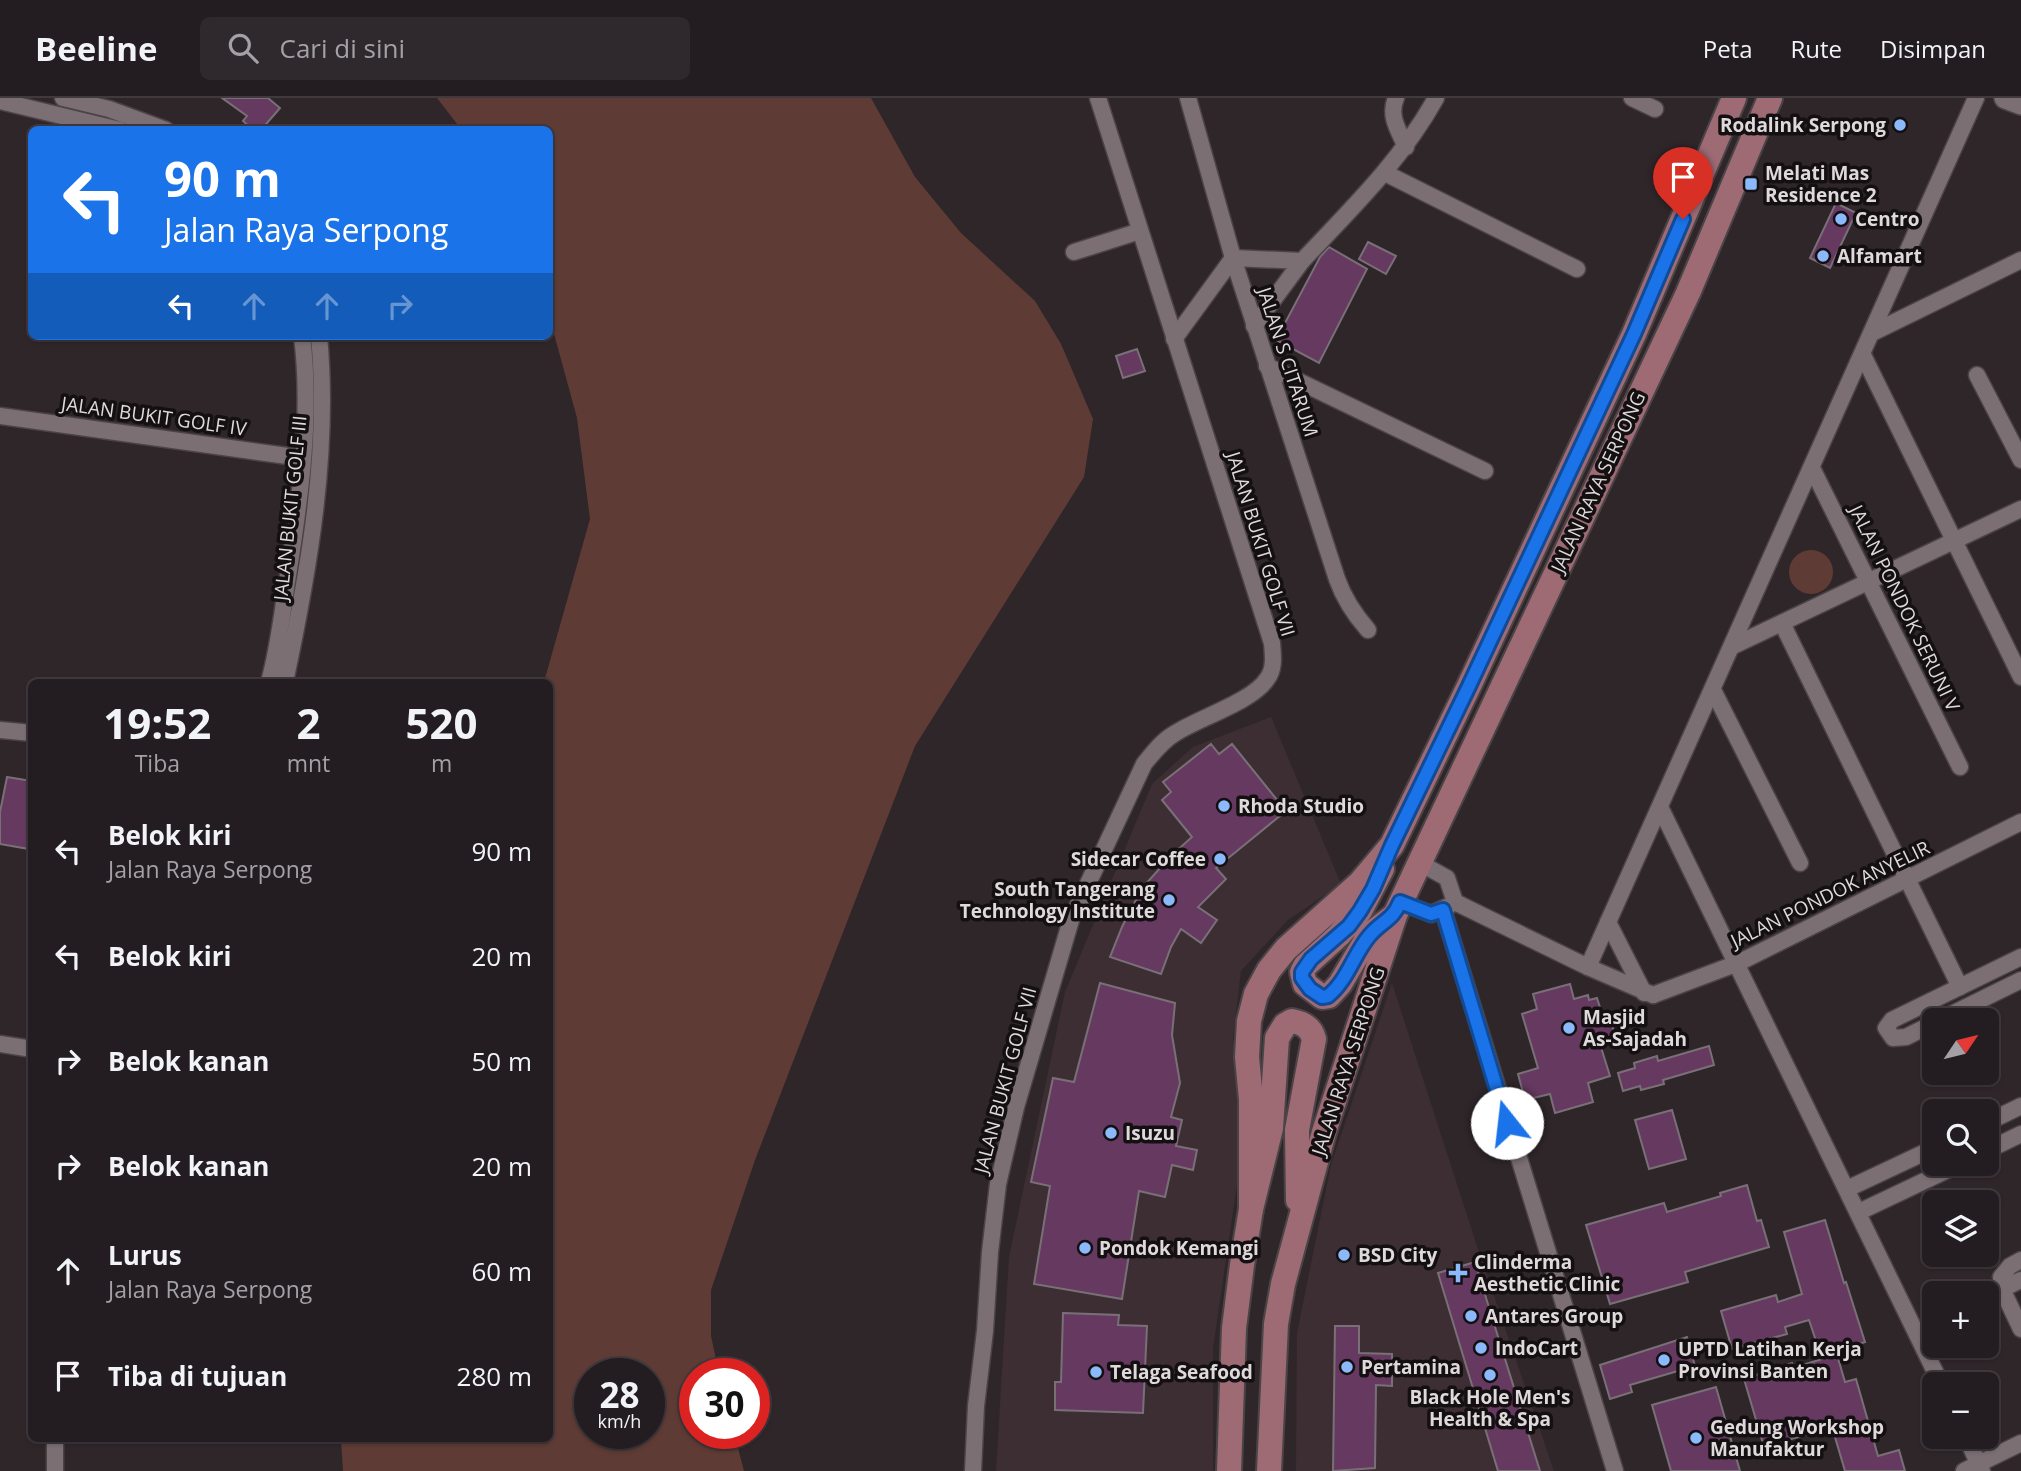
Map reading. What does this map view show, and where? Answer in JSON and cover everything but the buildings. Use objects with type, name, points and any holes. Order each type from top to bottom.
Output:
[{"type":"main road","name":"JALAN RAYA SERPONG","points":[[1251,1209],[1251,1111],[1247,1057],[1249,1021],[1256,994],[1269,970],[1286,949],[1360,883],[1392,845],[1634,334],[1734,98]]},
{"type":"main road","name":"JALAN RAYA SERPONG","points":[[1299,1222],[1324,1132],[1397,908],[1688,293],[1770,98]]},
{"type":"main road","points":[[1392,845],[1360,911],[1339,935],[1305,966],[1302,978],[1305,984],[1322,997],[1328,996],[1339,984],[1369,935],[1397,908]]},
{"type":"main road","points":[[1229,1471],[1234,1328],[1251,1209],[1271,1128],[1277,1038],[1285,1025],[1292,1021],[1300,1022],[1312,1031],[1314,1039],[1297,1130],[1299,1222],[1276,1324],[1269,1471]]},
{"type":"street","points":[[63,98],[109,109],[155,126]]},
{"type":"street","name":"JALAN BUKIT GOLF VII","points":[[973,1471],[976,1406],[998,1184],[1016,1107],[1071,920],[1143,764],[1158,746],[1173,734],[1254,692],[1268,679],[1274,663],[1272,643],[1098,98]]},
{"type":"street","name":"JALAN S CITARUM","points":[[1188,98],[1254,326],[1340,589],[1355,615],[1368,630]]},
{"type":"street","points":[[1396,98],[1392,109],[1393,117],[1406,147]]},
{"type":"street","points":[[1254,326],[1302,261],[1406,147],[1436,98]]},
{"type":"street","points":[[1632,98],[1655,109]]},
{"type":"street","points":[[1588,967],[1874,332],[1976,98]]},
{"type":"street","points":[[2005,98],[2021,104]]},
{"type":"street","points":[[0,101],[103,126]]},
{"type":"street","points":[[1385,173],[1577,269]]},
{"type":"street","points":[[1073,252],[1140,231]]},
{"type":"street","points":[[1174,339],[1233,258],[1302,261]]},
{"type":"street","points":[[1874,332],[2021,260]]},
{"type":"street","name":"JALAN BUKIT GOLF III","points":[[270,679],[293,542],[302,458],[306,391],[302,340]]},
{"type":"street","name":"JALAN BUKIT GOLF III","points":[[286,679],[300,610],[320,461],[320,340]]},
{"type":"street","points":[[1863,355],[2021,677]]},
{"type":"street","points":[[1267,366],[1485,471]]},
{"type":"street","points":[[1976,375],[2021,460]]},
{"type":"street","name":"JALAN BUKIT GOLF IV","points":[[0,416],[302,458]]},
{"type":"street","name":"JALAN PONDOK SERUNI V","points":[[1812,468],[1960,768]]},
{"type":"street","points":[[1733,646],[2021,509]]},
{"type":"street","points":[[1782,623],[1960,986]]},
{"type":"street","points":[[1713,690],[1800,863]]},
{"type":"street","points":[[0,730],[28,733]]},
{"type":"street","points":[[1660,807],[1935,1372]]},
{"type":"street","name":"JALAN PONDOK ANYELIR","points":[[1651,999],[1738,963],[2021,822]]},
{"type":"street","points":[[1418,862],[1447,878],[1450,900],[1615,1471]]},
{"type":"street","points":[[1397,908],[1431,914],[1450,900]]},
{"type":"street","points":[[1450,900],[1651,999]]},
{"type":"street","points":[[1608,922],[1651,999]]},
{"type":"street","points":[[1922,1028],[1899,1039],[1893,1038],[1886,1028],[1892,1020],[2021,957]]},
{"type":"street","points":[[1964,1008],[2021,980]]},
{"type":"street","points":[[0,1044],[28,1048]]},
{"type":"street","points":[[1999,1117],[2021,1106]]},
{"type":"street","points":[[1999,1145],[2021,1134]]},
{"type":"street","points":[[1847,1189],[1922,1154]]},
{"type":"street","points":[[1859,1212],[1935,1176]]},
{"type":"street","points":[[2021,1260],[2001,1277],[2002,1289],[2021,1329]]},
{"type":"street","points":[[2002,1289],[2021,1280]]},
{"type":"street","points":[[55,1442],[55,1471]]},
{"type":"street","points":[[1969,1449],[1975,1469],[2021,1443]]},
{"type":"shaded area","points":[[437,98],[871,98],[915,177],[961,233],[1035,301],[1061,344],[1093,419],[1084,477],[915,746],[755,1160],[711,1290],[711,1336],[716,1358],[679,1358],[679,1449],[738,1449],[744,1471],[343,1471],[341,1442],[553,1442],[553,679],[545,679],[590,519],[577,418],[553,330],[553,126],[459,126]]},
{"type":"shaded area","points":[[1811,550],[1826,557],[1833,572],[1826,587],[1811,594],[1796,587],[1789,572],[1796,557]]},
{"type":"shaded area","points":[[1271,717],[1341,884],[1288,920],[1241,971],[1233,1038],[1244,1088],[1241,1158],[1213,1348],[1213,1471],[996,1471],[1009,1257],[1065,992],[1152,784],[1193,747]]},
{"type":"shaded area","points":[[1392,983],[1476,1243],[1554,1471],[1296,1471],[1297,1333],[1331,1165]]},
{"type":"place","name":"Rodalink Serpong","points":[[1900,125]]},
{"type":"place","name":"Melati Mas Residence 2","points":[[1751,184]]},
{"type":"place","name":"Centro","points":[[1841,219]]},
{"type":"place","name":"Alfamart","points":[[1823,256]]},
{"type":"place","name":"Rhoda Studio","points":[[1224,806]]},
{"type":"place","name":"Sidecar Coffee","points":[[1220,859]]},
{"type":"place","name":"South Tangerang Technology Institute","points":[[1169,900]]},
{"type":"place","name":"Masjid As-Sajadah","points":[[1569,1028]]},
{"type":"place","name":"Isuzu","points":[[1111,1133]]},
{"type":"place","name":"Pondok Kemangi","points":[[1085,1248]]},
{"type":"place","name":"BSD City","points":[[1344,1255]]},
{"type":"place","name":"Clinderma Aesthetic Clinic","points":[[1458,1273]]},
{"type":"place","name":"Antares Group","points":[[1471,1316]]},
{"type":"place","name":"IndoCart","points":[[1481,1348]]},
{"type":"place","name":"UPTD Latihan Kerja Provinsi Banten","points":[[1664,1360]]},
{"type":"place","name":"Pertamina","points":[[1347,1367]]},
{"type":"place","name":"Telaga Seafood","points":[[1096,1372]]},
{"type":"place","name":"Black Hole Men's Health & Spa","points":[[1490,1375]]},
{"type":"place","name":"Gedung Workshop Manufaktur","points":[[1696,1438]]},
{"type":"route","points":[[1507,1123],[1443,910],[1431,914],[1400,902],[1395,915],[1369,935],[1334,992],[1328,996],[1322,997],[1310,989],[1302,978],[1302,972],[1311,959],[1349,926],[1373,889],[1634,334],[1683,219]]}]
